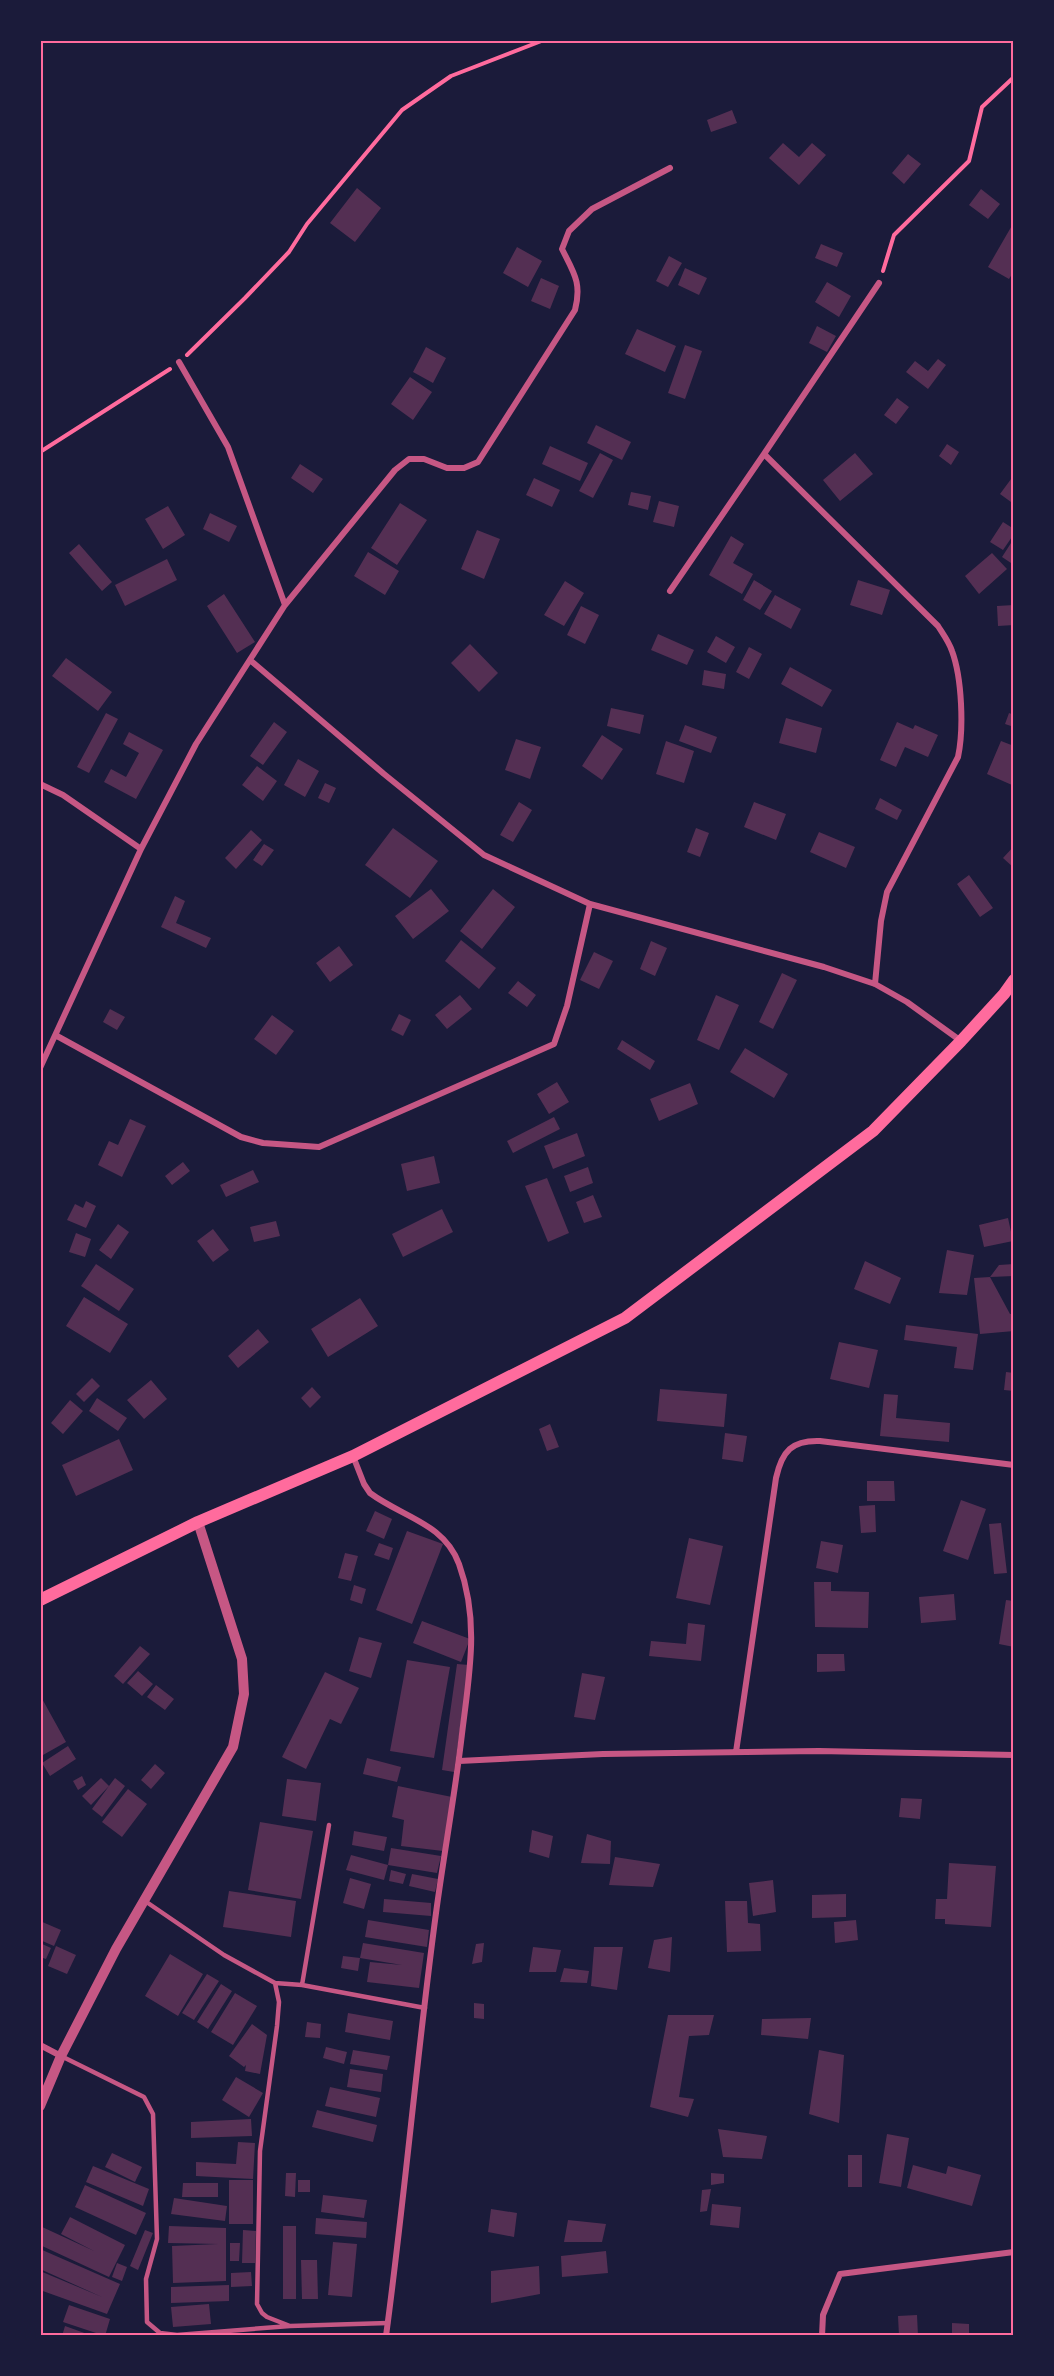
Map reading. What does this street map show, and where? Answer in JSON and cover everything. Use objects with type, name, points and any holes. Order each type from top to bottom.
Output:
[{"type":"main road","points":[[40,1600],[198,1522],[353,1456],[626,1318],[873,1131],[962,1041],[1014,980]]},
{"type":"street","points":[[40,1068],[57,1036],[141,849],[196,744],[285,605],[395,471],[409,459],[424,459],[447,468],[464,468],[478,462],[575,310],[580,292],[562,249],[569,231],[592,209],[670,168]]},
{"type":"street","points":[[670,591],[879,283]]},
{"type":"street","points":[[179,362],[228,447],[285,605]]},
{"type":"street","points":[[764,454],[938,626],[952,651],[958,678],[961,742],[958,757],[886,892],[875,984]]},
{"type":"street","points":[[250,660],[484,855],[590,904],[824,967],[875,984],[907,1002],[962,1041]]},
{"type":"street","points":[[40,784],[63,795],[141,849]]},
{"type":"street","points":[[57,1036],[241,1137],[263,1143],[319,1147],[554,1044],[567,1006],[590,904]]},
{"type":"street","points":[[736,1752],[776,1478],[784,1454],[791,1447],[806,1440],[1014,1465]]},
{"type":"street","points":[[353,1456],[370,1493],[441,1535],[451,1547],[459,1564],[467,1592],[473,1636],[459,1761],[425,2007],[386,2336]]},
{"type":"street","points":[[40,2106],[60,2056],[143,1899],[232,1747],[244,1694],[242,1659],[198,1522]]},
{"type":"street","points":[[459,1761],[603,1754],[819,1751],[1014,1755]]},
{"type":"street","points":[[40,2045],[60,2056]]},
{"type":"street","points":[[822,2336],[823,2315],[840,2274],[1014,2252]]},
{"type":"lane","points":[[303,1985],[328,1825]]},
{"type":"lane","points":[[143,1899],[224,1955],[276,1983],[303,1985],[425,2007]]},
{"type":"lane","points":[[276,1983],[279,2002],[277,2026],[260,2151],[257,2304],[267,2317],[290,2326]]},
{"type":"lane","points":[[60,2056],[144,2097],[153,2114],[157,2239],[146,2279],[147,2322],[160,2333],[177,2335],[290,2326],[388,2323]]},
{"type":"path","points":[[40,452],[179,362],[289,252],[307,224],[402,110],[451,76],[544,40]]},
{"type":"path","points":[[879,283],[894,235],[969,160],[982,107],[1014,77]]},
{"type":"building","points":[[732,110],[737,123],[711,132],[707,120]]},
{"type":"building","points":[[783,143],[799,157],[812,143],[826,155],[799,185],[769,158]]},
{"type":"building","points":[[908,154],[921,164],[904,184],[892,173]]},
{"type":"building","points":[[357,188],[381,208],[355,242],[330,223]]},
{"type":"building","points":[[981,189],[1000,204],[988,219],[969,205]]},
{"type":"building","points":[[1014,222],[1014,271],[1009,279],[988,267]]},
{"type":"building","points":[[821,244],[843,253],[837,267],[815,258]]},
{"type":"building","points":[[517,247],[542,261],[528,287],[503,273]]},
{"type":"building","points":[[669,256],[682,263],[668,287],[656,281]]},
{"type":"building","points":[[685,268],[707,278],[699,295],[678,285]]},
{"type":"building","points":[[541,278],[559,286],[550,309],[531,301]]},
{"type":"building","points":[[827,282],[851,296],[839,317],[815,302]]},
{"type":"building","points":[[817,326],[836,336],[827,352],[809,343]]},
{"type":"building","points":[[637,329],[676,346],[665,372],[625,354]]},
{"type":"building","points":[[685,345],[702,351],[685,399],[668,393]]},
{"type":"building","points":[[426,347],[446,358],[433,383],[413,372]]},
{"type":"building","points":[[938,359],[946,365],[928,389],[906,372],[915,361],[928,371]]},
{"type":"building","points":[[410,377],[432,392],[413,420],[391,404]]},
{"type":"building","points":[[897,398],[909,407],[896,424],[884,415]]},
{"type":"building","points":[[596,425],[631,442],[622,460],[587,443]]},
{"type":"building","points":[[947,444],[959,452],[951,465],[939,456]]},
{"type":"building","points":[[550,446],[588,463],[580,481],[542,464]]},
{"type":"building","points":[[600,453],[613,460],[593,498],[579,491]]},
{"type":"building","points":[[855,453],[873,474],[840,501],[823,480]]},
{"type":"building","points":[[300,464],[323,479],[313,493],[291,478]]},
{"type":"building","points":[[1014,475],[1014,499],[1011,502],[1000,494]]},
{"type":"building","points":[[534,478],[560,490],[552,507],[526,495]]},
{"type":"building","points":[[631,492],[651,496],[648,510],[628,505]]},
{"type":"building","points":[[659,501],[679,506],[674,527],[653,522]]},
{"type":"building","points":[[400,503],[427,520],[397,565],[371,548]]},
{"type":"building","points":[[168,506],[185,535],[163,549],[145,519]]},
{"type":"building","points":[[210,513],[237,526],[229,542],[203,529]]},
{"type":"building","points":[[1003,522],[1014,529],[1014,534],[1003,550],[990,542]]},
{"type":"building","points":[[477,530],[500,539],[484,579],[461,569]]},
{"type":"building","points":[[731,536],[744,544],[733,563],[753,574],[742,594],[709,575]]},
{"type":"building","points":[[1011,543],[1014,544],[1014,565],[1002,557]]},
{"type":"building","points":[[79,544],[112,582],[102,591],[69,553]]},
{"type":"building","points":[[368,552],[399,571],[385,595],[354,576]]},
{"type":"building","points":[[992,553],[1007,569],[979,594],[965,576]]},
{"type":"building","points":[[167,559],[177,580],[125,606],[115,585]]},
{"type":"building","points":[[754,580],[772,591],[760,610],[743,600]]},
{"type":"building","points":[[858,580],[890,590],[882,615],[850,605]]},
{"type":"building","points":[[565,581],[584,593],[564,626],[544,615]]},
{"type":"building","points":[[224,594],[255,642],[237,653],[207,606]]},
{"type":"building","points":[[775,595],[801,609],[791,629],[764,614]]},
{"type":"building","points":[[1014,605],[1014,625],[998,626],[997,606]]},
{"type":"building","points":[[581,606],[599,615],[585,644],[567,635]]},
{"type":"building","points":[[658,634],[694,650],[687,665],[651,650]]},
{"type":"building","points":[[716,636],[735,647],[726,663],[707,652]]},
{"type":"building","points":[[470,644],[498,673],[479,692],[451,663]]},
{"type":"building","points":[[749,647],[762,654],[749,679],[736,672]]},
{"type":"building","points":[[66,658],[112,692],[98,711],[52,676]]},
{"type":"building","points":[[790,667],[832,690],[822,707],[781,684]]},
{"type":"building","points":[[704,670],[726,674],[724,689],[702,685]]},
{"type":"building","points":[[611,708],[644,715],[640,734],[607,726]]},
{"type":"building","points":[[106,713],[118,719],[89,773],[77,767]]},
{"type":"building","points":[[1009,713],[1014,715],[1014,727],[1005,724]]},
{"type":"building","points":[[786,718],[822,728],[816,753],[779,743]]},
{"type":"building","points":[[274,722],[287,732],[263,765],[250,756]]},
{"type":"building","points":[[897,722],[913,729],[915,725],[938,735],[928,757],[905,747],[896,767],[880,760]]},
{"type":"building","points":[[685,725],[717,737],[711,753],[679,741]]},
{"type":"building","points":[[129,732],[163,750],[136,799],[104,782],[111,769],[126,777],[139,753],[123,744]]},
{"type":"building","points":[[602,735],[623,749],[602,780],[582,766]]},
{"type":"building","points":[[516,739],[541,747],[530,779],[505,770]]},
{"type":"building","points":[[666,741],[694,751],[684,783],[656,774]]},
{"type":"building","points":[[1001,741],[1014,746],[1012,785],[987,774]]},
{"type":"building","points":[[298,759],[319,771],[305,797],[284,785]]},
{"type":"building","points":[[257,766],[277,781],[263,801],[242,785]]},
{"type":"building","points":[[325,783],[336,788],[329,803],[318,798]]},
{"type":"building","points":[[880,798],[902,810],[897,820],[875,809]]},
{"type":"building","points":[[519,802],[532,810],[513,842],[500,835]]},
{"type":"building","points":[[754,802],[786,814],[776,840],[744,827]]},
{"type":"building","points":[[393,828],[438,861],[410,898],[365,865]]},
{"type":"building","points":[[696,828],[709,833],[700,857],[687,852]]},
{"type":"building","points":[[251,830],[262,840],[236,869],[225,858]]},
{"type":"building","points":[[819,832],[855,847],[846,868],[810,852]]},
{"type":"building","points":[[264,844],[274,850],[262,866],[253,860]]},
{"type":"building","points":[[1014,846],[1014,868],[1003,858]]},
{"type":"building","points":[[969,875],[993,908],[980,917],[957,884]]},
{"type":"building","points":[[431,889],[449,911],[413,939],[395,916]]},
{"type":"building","points":[[493,889],[515,907],[482,949],[460,931]]},
{"type":"building","points":[[175,896],[185,901],[176,923],[211,938],[206,948],[161,927]]},
{"type":"building","points":[[461,940],[496,968],[479,989],[445,961]]},
{"type":"building","points":[[651,941],[667,948],[655,976],[640,969]]},
{"type":"building","points":[[339,946],[353,965],[330,982],[316,963]]},
{"type":"building","points":[[594,952],[613,961],[599,989],[580,980]]},
{"type":"building","points":[[782,973],[797,980],[773,1029],[759,1022]]},
{"type":"building","points":[[518,981],[536,995],[527,1007],[508,993]]},
{"type":"building","points":[[460,995],[472,1009],[447,1029],[435,1015]]},
{"type":"building","points":[[716,995],[739,1005],[719,1050],[697,1040]]},
{"type":"building","points":[[110,1009],[125,1017],[117,1030],[103,1022]]},
{"type":"building","points":[[399,1014],[411,1020],[403,1036],[391,1030]]},
{"type":"building","points":[[272,1015],[294,1031],[276,1055],[254,1039]]},
{"type":"building","points":[[622,1040],[655,1061],[650,1070],[617,1049]]},
{"type":"building","points":[[745,1048],[788,1074],[774,1098],[730,1072]]},
{"type":"building","points":[[557,1082],[569,1102],[549,1114],[537,1094]]},
{"type":"building","points":[[690,1083],[698,1104],[659,1121],[650,1099]]},
{"type":"building","points":[[554,1117],[560,1129],[513,1153],[507,1141]]},
{"type":"building","points":[[130,1119],[146,1126],[122,1177],[98,1165],[109,1141],[118,1145]]},
{"type":"building","points":[[577,1133],[585,1156],[553,1169],[544,1146]]},
{"type":"building","points":[[434,1156],[440,1183],[407,1191],[401,1164]]},
{"type":"building","points":[[183,1162],[190,1171],[172,1185],[165,1176]]},
{"type":"building","points":[[588,1167],[593,1183],[570,1192],[564,1176]]},
{"type":"building","points":[[253,1170],[259,1182],[226,1197],[220,1185]]},
{"type":"building","points":[[547,1178],[569,1233],[548,1242],[525,1186]]},
{"type":"building","points":[[593,1195],[602,1217],[584,1223],[576,1202]]},
{"type":"building","points":[[86,1201],[96,1206],[86,1228],[67,1220],[75,1204],[83,1208]]},
{"type":"building","points":[[442,1209],[453,1232],[403,1257],[392,1234]]},
{"type":"building","points":[[1008,1218],[1013,1241],[984,1247],[979,1225]]},
{"type":"building","points":[[276,1221],[280,1236],[254,1242],[250,1227]]},
{"type":"building","points":[[118,1224],[129,1232],[111,1259],[99,1250]]},
{"type":"building","points":[[213,1229],[229,1250],[213,1262],[197,1241]]},
{"type":"building","points":[[76,1233],[91,1239],[85,1257],[69,1252]]},
{"type":"building","points":[[947,1250],[974,1255],[967,1295],[939,1293]]},
{"type":"building","points":[[865,1261],[901,1278],[890,1304],[854,1289]]},
{"type":"building","points":[[96,1264],[134,1289],[119,1311],[81,1286]]},
{"type":"building","points":[[1014,1264],[1014,1276],[990,1277],[999,1265]]},
{"type":"building","points":[[990,1277],[1010,1314],[1014,1314],[1014,1331],[980,1334],[974,1278]]},
{"type":"building","points":[[84,1297],[128,1324],[110,1353],[66,1326]]},
{"type":"building","points":[[360,1298],[378,1326],[328,1357],[311,1329]]},
{"type":"building","points":[[906,1325],[978,1334],[973,1370],[954,1368],[957,1347],[904,1340]]},
{"type":"building","points":[[258,1329],[269,1342],[238,1368],[228,1356]]},
{"type":"building","points":[[839,1342],[878,1350],[869,1388],[830,1379]]},
{"type":"building","points":[[1006,1372],[1014,1373],[1014,1391],[1004,1390]]},
{"type":"building","points":[[92,1378],[100,1386],[84,1402],[76,1394]]},
{"type":"building","points":[[151,1380],[167,1399],[144,1419],[127,1400]]},
{"type":"building","points":[[312,1387],[321,1397],[310,1408],[301,1398]]},
{"type":"building","points":[[660,1389],[727,1394],[724,1427],[657,1421]]},
{"type":"building","points":[[884,1394],[898,1395],[896,1418],[950,1423],[949,1442],[880,1436]]},
{"type":"building","points":[[97,1398],[127,1418],[118,1431],[89,1411]]},
{"type":"building","points":[[70,1400],[83,1411],[63,1434],[51,1423]]},
{"type":"building","points":[[550,1424],[559,1447],[547,1451],[539,1429]]},
{"type":"building","points":[[725,1433],[747,1436],[743,1462],[722,1459]]},
{"type":"building","points":[[119,1439],[133,1470],[76,1496],[62,1465]]},
{"type":"building","points":[[867,1481],[894,1481],[895,1501],[867,1501]]},
{"type":"building","points":[[961,1500],[986,1509],[968,1560],[943,1551]]},
{"type":"building","points":[[875,1505],[876,1532],[861,1533],[859,1506]]},
{"type":"building","points":[[375,1511],[392,1519],[384,1539],[366,1531]]},
{"type":"building","points":[[1001,1523],[1007,1573],[994,1574],[989,1524]]},
{"type":"building","points":[[407,1531],[443,1544],[412,1624],[376,1610]]},
{"type":"building","points":[[689,1538],[723,1546],[710,1605],[676,1598]]},
{"type":"building","points":[[821,1541],[843,1545],[838,1573],[816,1568]]},
{"type":"building","points":[[379,1543],[393,1548],[389,1560],[374,1555]]},
{"type":"building","points":[[345,1553],[358,1556],[351,1581],[338,1578]]},
{"type":"building","points":[[814,1582],[831,1582],[831,1591],[869,1592],[868,1628],[815,1627]]},
{"type":"building","points":[[354,1585],[366,1589],[362,1604],[350,1600]]},
{"type":"building","points":[[954,1594],[956,1620],[921,1623],[919,1597]]},
{"type":"building","points":[[1006,1600],[1014,1601],[1014,1647],[999,1644]]},
{"type":"building","points":[[422,1621],[470,1639],[461,1662],[413,1643]]},
{"type":"building","points":[[688,1623],[705,1625],[701,1661],[649,1656],[651,1641],[686,1644]]},
{"type":"building","points":[[359,1637],[382,1643],[371,1678],[349,1671]]},
{"type":"building","points":[[140,1646],[150,1654],[123,1684],[114,1676]]},
{"type":"building","points":[[817,1654],[844,1654],[845,1671],[817,1672]]},
{"type":"building","points":[[407,1660],[450,1667],[434,1758],[390,1751]]},
{"type":"building","points":[[457,1664],[469,1665],[454,1772],[442,1770]]},
{"type":"building","points":[[138,1671],[153,1684],[142,1696],[127,1683]]},
{"type":"building","points":[[325,1672],[359,1688],[341,1724],[330,1719],[306,1769],[282,1757]]},
{"type":"building","points":[[582,1673],[605,1677],[595,1720],[574,1717]]},
{"type":"building","points":[[156,1685],[174,1699],[165,1710],[147,1697]]},
{"type":"building","points":[[40,1695],[66,1742],[43,1755],[40,1751]]},
{"type":"building","points":[[68,1746],[76,1759],[50,1776],[42,1763]]},
{"type":"building","points":[[367,1758],[401,1767],[397,1782],[363,1774]]},
{"type":"building","points":[[155,1764],[165,1773],[151,1789],[141,1780]]},
{"type":"building","points":[[82,1776],[86,1785],[78,1790],[73,1781]]},
{"type":"building","points":[[101,1778],[109,1786],[91,1805],[82,1796]]},
{"type":"building","points":[[115,1778],[125,1786],[102,1817],[92,1809]]},
{"type":"building","points":[[287,1779],[321,1783],[316,1821],[282,1816]]},
{"type":"building","points":[[398,1786],[452,1797],[443,1851],[401,1846],[404,1820],[392,1817]]},
{"type":"building","points":[[128,1789],[147,1804],[122,1837],[102,1822]]},
{"type":"building","points":[[901,1798],[922,1799],[920,1819],[899,1817]]},
{"type":"building","points":[[260,1822],[313,1831],[301,1899],[248,1890]]},
{"type":"building","points":[[532,1830],[553,1836],[549,1858],[529,1852]]},
{"type":"building","points":[[354,1831],[387,1837],[384,1851],[352,1845]]},
{"type":"building","points":[[587,1834],[611,1841],[610,1864],[581,1863]]},
{"type":"building","points":[[391,1848],[441,1856],[437,1873],[388,1865]]},
{"type":"building","points":[[351,1855],[388,1865],[384,1880],[346,1870]]},
{"type":"building","points":[[615,1857],[660,1864],[653,1887],[609,1885]]},
{"type":"building","points":[[949,1863],[996,1866],[991,1927],[945,1924],[945,1919],[935,1919],[936,1899],[947,1899]]},
{"type":"building","points":[[391,1870],[406,1874],[403,1884],[389,1881]]},
{"type":"building","points":[[412,1874],[438,1879],[435,1892],[409,1886]]},
{"type":"building","points":[[350,1878],[371,1884],[364,1909],[343,1903]]},
{"type":"building","points":[[773,1880],[776,1912],[753,1916],[749,1883]]},
{"type":"building","points":[[229,1891],[296,1901],[291,1937],[223,1927]]},
{"type":"building","points":[[846,1894],[846,1917],[812,1918],[812,1895]]},
{"type":"building","points":[[384,1899],[431,1903],[431,1916],[383,1912]]},
{"type":"building","points":[[725,1901],[747,1901],[748,1923],[760,1924],[761,1951],[727,1952]]},
{"type":"building","points":[[368,1920],[429,1930],[427,1947],[365,1937]]},
{"type":"building","points":[[856,1920],[858,1940],[835,1943],[834,1922]]},
{"type":"building","points":[[40,1921],[61,1930],[54,1946],[40,1940]]},
{"type":"building","points":[[672,1937],[670,1972],[648,1968],[654,1940]]},
{"type":"building","points":[[40,1943],[51,1948],[46,1959],[40,1957]]},
{"type":"building","points":[[363,1943],[424,1953],[419,1988],[367,1982],[370,1962],[402,1965],[360,1958]]},
{"type":"building","points":[[484,1943],[482,1962],[472,1964],[476,1944]]},
{"type":"building","points":[[56,1946],[76,1955],[67,1974],[48,1966]]},
{"type":"building","points":[[533,1947],[561,1950],[556,1972],[529,1972]]},
{"type":"building","points":[[594,1947],[623,1947],[617,1990],[591,1986]]},
{"type":"building","points":[[170,1954],[203,1974],[178,2016],[145,1996]]},
{"type":"building","points":[[343,1956],[360,1958],[358,1971],[341,1968]]},
{"type":"building","points":[[564,1968],[589,1971],[587,1983],[560,1982]]},
{"type":"building","points":[[207,1974],[219,1981],[194,2020],[182,2013]]},
{"type":"building","points":[[221,1984],[232,1991],[208,2029],[197,2022]]},
{"type":"building","points":[[235,1993],[257,2006],[233,2045],[211,2032]]},
{"type":"building","points":[[474,2003],[484,2004],[484,2019],[474,2018]]},
{"type":"building","points":[[348,2013],[393,2021],[390,2040],[345,2032]]},
{"type":"building","points":[[668,2015],[714,2015],[709,2035],[689,2036],[679,2097],[694,2099],[688,2117],[650,2107]]},
{"type":"building","points":[[811,2018],[808,2039],[761,2035],[762,2019]]},
{"type":"building","points":[[307,2022],[321,2024],[320,2038],[305,2037]]},
{"type":"building","points":[[252,2024],[267,2035],[260,2074],[245,2071],[246,2065],[244,2067],[229,2056]]},
{"type":"building","points":[[326,2047],[347,2052],[344,2064],[323,2058]]},
{"type":"building","points":[[353,2050],[390,2056],[387,2070],[350,2064]]},
{"type":"building","points":[[819,2050],[844,2055],[839,2123],[809,2114]]},
{"type":"building","points":[[350,2069],[383,2074],[381,2092],[347,2087]]},
{"type":"building","points":[[236,2077],[263,2093],[249,2117],[222,2100]]},
{"type":"building","points":[[330,2087],[380,2098],[376,2117],[325,2106]]},
{"type":"building","points":[[317,2110],[377,2125],[373,2142],[312,2127]]},
{"type":"building","points":[[251,2119],[252,2136],[191,2138],[191,2122]]},
{"type":"building","points":[[718,2129],[767,2136],[762,2159],[723,2157]]},
{"type":"building","points":[[887,2134],[909,2138],[901,2187],[879,2183]]},
{"type":"building","points":[[238,2142],[255,2143],[253,2179],[196,2176],[196,2162],[236,2164]]},
{"type":"building","points":[[112,2153],[142,2167],[135,2182],[105,2167]]},
{"type":"building","points":[[848,2155],[862,2155],[862,2187],[848,2187]]},
{"type":"building","points":[[913,2165],[946,2174],[948,2166],[981,2175],[972,2206],[907,2188]]},
{"type":"building","points":[[93,2166],[149,2189],[143,2206],[86,2182]]},
{"type":"building","points":[[286,2173],[296,2173],[295,2197],[285,2196]]},
{"type":"building","points":[[711,2173],[724,2174],[724,2183],[711,2185]]},
{"type":"building","points":[[229,2180],[253,2180],[253,2224],[229,2224]]},
{"type":"building","points":[[298,2180],[310,2180],[310,2192],[298,2192]]},
{"type":"building","points":[[183,2183],[218,2183],[218,2197],[182,2197]]},
{"type":"building","points":[[85,2185],[146,2213],[136,2235],[75,2207]]},
{"type":"building","points":[[711,2189],[707,2211],[700,2212],[702,2190]]},
{"type":"building","points":[[323,2195],[367,2200],[364,2218],[321,2212]]},
{"type":"building","points":[[174,2198],[227,2206],[225,2221],[171,2214]]},
{"type":"building","points":[[712,2204],[741,2207],[739,2228],[710,2225]]},
{"type":"building","points":[[491,2209],[517,2213],[514,2237],[488,2232]]},
{"type":"building","points":[[70,2217],[125,2245],[109,2277],[40,2245],[40,2226],[94,2251],[61,2234]]},
{"type":"building","points":[[316,2218],[367,2222],[366,2238],[315,2234]]},
{"type":"building","points":[[568,2220],[606,2224],[602,2242],[564,2242]]},
{"type":"building","points":[[169,2226],[226,2228],[226,2281],[173,2283],[172,2246],[218,2244],[168,2243]]},
{"type":"building","points":[[283,2226],[296,2226],[296,2299],[283,2299]]},
{"type":"building","points":[[145,2230],[153,2233],[138,2270],[130,2266]]},
{"type":"building","points":[[243,2230],[256,2231],[255,2263],[242,2263]]},
{"type":"building","points":[[333,2242],[357,2244],[352,2297],[328,2295]]},
{"type":"building","points":[[230,2243],[240,2243],[239,2261],[230,2261]]},
{"type":"building","points":[[40,2249],[120,2284],[107,2314],[40,2290],[42,2281],[40,2271],[102,2297],[40,2269]]},
{"type":"building","points":[[606,2251],[608,2273],[562,2277],[561,2256]]},
{"type":"building","points":[[301,2260],[317,2260],[318,2299],[302,2299]]},
{"type":"building","points":[[117,2263],[127,2267],[122,2281],[112,2277]]},
{"type":"building","points":[[539,2266],[540,2294],[491,2303],[491,2271]]},
{"type":"building","points":[[251,2272],[252,2286],[231,2287],[231,2273]]},
{"type":"building","points":[[229,2285],[229,2301],[171,2303],[171,2287]]},
{"type":"building","points":[[209,2304],[211,2324],[173,2327],[171,2307]]},
{"type":"building","points":[[69,2305],[110,2319],[105,2336],[63,2322]]},
{"type":"building","points":[[917,2315],[918,2336],[899,2336],[898,2316]]},
{"type":"building","points":[[952,2323],[969,2324],[969,2336],[952,2336]]},
{"type":"building","points":[[65,2326],[90,2335],[90,2336],[62,2336]]}]
